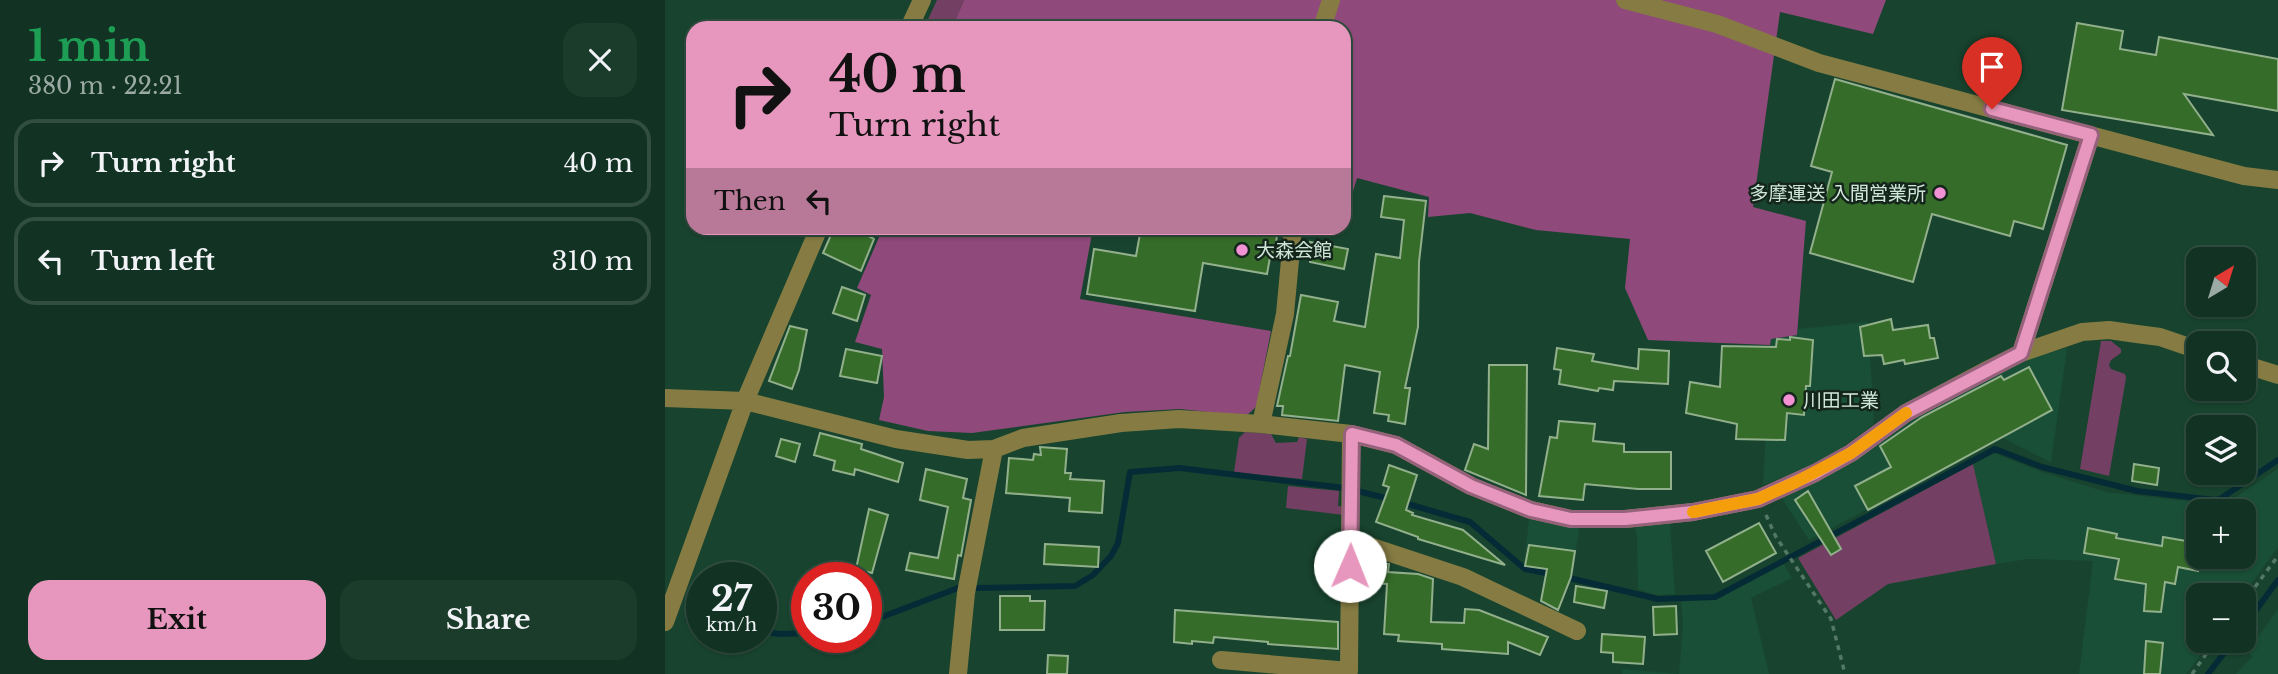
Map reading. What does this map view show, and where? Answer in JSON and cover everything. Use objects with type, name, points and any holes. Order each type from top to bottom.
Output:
[{"type":"street","points":[[912,21],[922,0]]},
{"type":"street","points":[[1324,21],[1331,0]]},
{"type":"street","points":[[1625,0],[1717,24],[1819,63],[2243,176],[2278,180]]},
{"type":"street","points":[[2021,353],[2091,135]]},
{"type":"street","points":[[665,622],[745,401],[816,235]]},
{"type":"street","points":[[1261,424],[1285,314],[1292,235]]},
{"type":"street","points":[[665,398],[745,401],[895,439],[968,450],[994,449],[1023,438],[1121,423],[1179,419],[1261,424],[1352,434],[1396,445],[1471,486],[1531,510],[1571,519],[1625,519],[1693,512],[1758,499],[1815,473],[1851,453],[1906,413],[2021,353],[2082,332],[2109,330],[2160,337],[2186,345]]},
{"type":"street","points":[[2256,368],[2278,375]]},
{"type":"street","points":[[1220,660],[1349,671],[1352,434]]},
{"type":"street","points":[[958,674],[966,593],[994,449]]},
{"type":"street","points":[[1351,540],[1463,577],[1577,631]]},
{"type":"path","points":[[1758,499],[1786,550],[1831,619],[1845,674]]},
{"type":"path","points":[[2256,586],[2278,556]]},
{"type":"path","points":[[2192,674],[2207,653]]},
{"type":"shaded area","points":[[937,0],[964,0],[955,21],[927,21]]},
{"type":"shaded area","points":[[964,0],[1886,0],[1873,34],[1780,12],[1753,207],[1806,221],[1797,335],[1771,339],[1770,345],[1648,340],[1625,288],[1630,239],[1536,230],[1470,213],[1428,217],[1429,197],[1357,178],[1351,195],[1351,21],[955,21]]},
{"type":"shaded area","points":[[880,235],[1092,235],[1080,299],[1271,331],[1256,407],[1246,416],[1180,409],[1125,412],[972,433],[928,431],[879,420],[884,397],[882,349],[855,342],[871,295],[857,288]]},
{"type":"shaded area","points":[[1868,322],[1874,424],[1832,455],[1763,485],[1771,339],[1797,335],[1798,329]]},
{"type":"shaded area","points":[[2101,341],[2111,341],[2121,349],[2121,353],[2111,360],[2109,365],[2111,369],[2125,374],[2126,378],[2109,476],[2080,469]]},
{"type":"shaded area","points":[[2067,348],[2051,462],[2003,438],[1809,540],[1781,497],[1914,414],[1999,370],[2039,354]]},
{"type":"shaded area","points":[[1245,432],[1271,434],[1276,443],[1297,442],[1299,437],[1307,439],[1302,479],[1234,472],[1239,438]]},
{"type":"shaded area","points":[[1994,453],[2039,471],[2106,492],[2186,501],[2186,569],[2256,569],[2256,499],[2233,499],[2278,469],[2278,547],[2252,583],[2186,583],[2186,653],[2202,653],[2186,674],[2079,674],[2093,561],[2028,559],[1996,564],[1973,464]]},
{"type":"shaded area","points":[[1973,464],[1996,564],[1888,584],[1836,620],[1798,558]]},
{"type":"shaded area","points":[[1288,486],[1339,491],[1338,506],[1345,507],[1344,515],[1286,508]]},
{"type":"shaded area","points":[[1529,519],[1579,528],[1573,572],[1524,565]]},
{"type":"shaded area","points":[[1670,522],[1675,594],[1655,595],[1638,589],[1635,527]]},
{"type":"shaded area","points":[[1782,561],[1792,578],[1751,598],[1769,674],[1679,674],[1683,625],[1681,599],[1716,599]]},
{"type":"shaded area","points":[[2278,609],[2278,674],[2236,674],[2252,657],[2249,653],[2256,653],[2256,640]]},
{"type":"shaded area","points":[[1622,669],[1679,674],[1622,674]]},
{"type":"building","points":[[2077,23],[2123,31],[2120,49],[2156,55],[2159,37],[2278,59],[2278,111],[2184,94],[2213,135],[2062,110]]},
{"type":"building","name":"多摩運送 入間営業所","points":[[1835,79],[2067,145],[2043,229],[2014,221],[2010,236],[1932,214],[1913,282],[1810,253],[1832,172],[1811,166]]},
{"type":"building","points":[[1384,196],[1426,201],[1419,262],[1418,327],[1405,388],[1410,388],[1405,424],[1388,421],[1389,415],[1374,413],[1380,372],[1345,365],[1338,421],[1282,415],[1283,406],[1277,406],[1290,356],[1301,295],[1338,302],[1334,321],[1365,327],[1376,254],[1400,258],[1404,220],[1381,217]]},
{"type":"building","points":[[831,235],[867,235],[874,239],[861,271],[823,253]]},
{"type":"building","points":[[1140,235],[1277,235],[1276,253],[1271,252],[1267,274],[1203,263],[1195,311],[1087,294],[1094,249],[1136,256]]},
{"type":"building","points":[[1310,242],[1348,249],[1344,269],[1310,262]]},
{"type":"building","points":[[842,287],[865,295],[857,321],[833,313]]},
{"type":"building","points":[[1891,319],[1893,330],[1928,325],[1938,358],[1905,364],[1904,360],[1884,364],[1882,355],[1864,356],[1860,327]]},
{"type":"building","points":[[790,326],[807,330],[799,370],[792,389],[769,381]]},
{"type":"building","points":[[1790,337],[1813,340],[1810,386],[1806,386],[1804,415],[1787,413],[1785,440],[1736,439],[1737,424],[1686,413],[1690,382],[1720,387],[1722,346],[1776,347],[1777,339],[1790,340]]},
{"type":"building","points":[[1557,348],[1594,354],[1592,361],[1638,369],[1639,349],[1669,351],[1668,384],[1614,381],[1613,390],[1599,388],[1598,391],[1559,384],[1561,370],[1554,369]]},
{"type":"building","points":[[846,349],[882,356],[877,383],[840,376]]},
{"type":"building","points":[[1489,365],[1527,365],[1526,495],[1465,470],[1474,444],[1488,449]]},
{"type":"building","points":[[2029,367],[2052,410],[1868,510],[1855,486],[1891,467],[1880,446],[1922,417],[2001,376],[2004,380]]},
{"type":"building","points":[[1559,421],[1595,424],[1593,441],[1624,444],[1624,452],[1671,452],[1671,489],[1585,484],[1583,500],[1539,496],[1550,437],[1557,438]]},
{"type":"building","points":[[820,433],[862,444],[861,449],[903,463],[898,482],[855,469],[854,475],[833,470],[835,461],[814,455]]},
{"type":"building","points":[[781,439],[800,444],[795,462],[776,456]]},
{"type":"building","points":[[1040,447],[1067,449],[1065,473],[1071,473],[1070,479],[1104,481],[1102,513],[1069,511],[1070,498],[1006,493],[1009,458],[1033,460],[1034,454],[1041,455]]},
{"type":"building","points":[[2134,464],[2159,468],[2157,485],[2132,481]]},
{"type":"building","points":[[1389,465],[1417,475],[1406,510],[1413,513],[1412,515],[1463,530],[1505,565],[1418,539],[1376,522],[1389,487],[1383,485]]},
{"type":"building","points":[[926,469],[967,479],[963,498],[971,500],[954,579],[906,570],[910,553],[938,558],[948,507],[920,500]]},
{"type":"building","points":[[1808,491],[1841,549],[1831,555],[1795,500]]},
{"type":"building","points":[[869,509],[888,515],[875,562],[858,562]]},
{"type":"building","points":[[1759,523],[1776,553],[1723,582],[1706,551]]},
{"type":"building","points":[[2088,528],[2117,534],[2116,538],[2162,546],[2163,537],[2186,541],[2186,569],[2178,567],[2175,584],[2165,582],[2161,612],[2144,611],[2146,584],[2115,579],[2119,559],[2084,553]]},
{"type":"building","points":[[1045,544],[1099,547],[1098,567],[1044,564]]},
{"type":"building","points":[[1529,545],[1575,551],[1571,577],[1558,610],[1541,601],[1547,569],[1525,566]]},
{"type":"building","points":[[1364,561],[1389,564],[1388,572],[1418,574],[1433,579],[1431,622],[1464,623],[1465,609],[1479,610],[1548,637],[1540,655],[1508,642],[1508,654],[1442,649],[1442,644],[1398,641],[1399,635],[1384,634],[1387,584],[1361,582]]},
{"type":"building","points":[[1576,586],[1607,591],[1604,608],[1574,602]]},
{"type":"building","points":[[1000,596],[1030,596],[1030,601],[1045,601],[1044,630],[1000,630]]},
{"type":"building","points":[[1676,606],[1677,634],[1654,635],[1653,607]]},
{"type":"building","points":[[1175,610],[1338,622],[1338,649],[1214,637],[1213,643],[1174,642]]},
{"type":"building","points":[[1602,634],[1645,637],[1643,664],[1613,662],[1613,653],[1601,652]]},
{"type":"building","points":[[2146,641],[2163,643],[2160,674],[2144,674]]},
{"type":"building","points":[[1048,655],[1068,656],[1067,674],[1047,674]]},
{"type":"waterway","points":[[1565,577],[1658,599],[1715,597],[1995,449],[2042,467],[2137,491],[2215,500],[2278,460]]},
{"type":"waterway","points":[[976,588],[1075,586],[1093,575],[1111,556],[1118,543],[1130,472],[1180,468],[1345,488],[1390,499]]},
{"type":"waterway","points":[[1401,502],[1470,522],[1525,569],[1551,574]]},
{"type":"waterway","points":[[2256,610],[2278,580]]},
{"type":"waterway","points":[[882,617],[958,588]]},
{"type":"waterway","points":[[777,634],[791,634]]},
{"type":"waterway","points":[[2208,674],[2224,653]]},
{"type":"slow traffic","points":[[1693,512],[1758,499],[1796,482],[1851,453],[1906,413]]},
{"type":"place","name":"多摩運送 入間営業所","points":[[1940,193]]},
{"type":"place","name":"大森会館","points":[[1242,250]]},
{"type":"place","name":"川田工業","points":[[1789,400]]},
{"type":"route","points":[[1350,566],[1352,434],[1396,445],[1471,486],[1531,510],[1571,519],[1625,519],[1693,512],[1758,499],[1815,473],[1851,453],[1906,413],[2021,353],[2091,135],[1992,109]]}]
